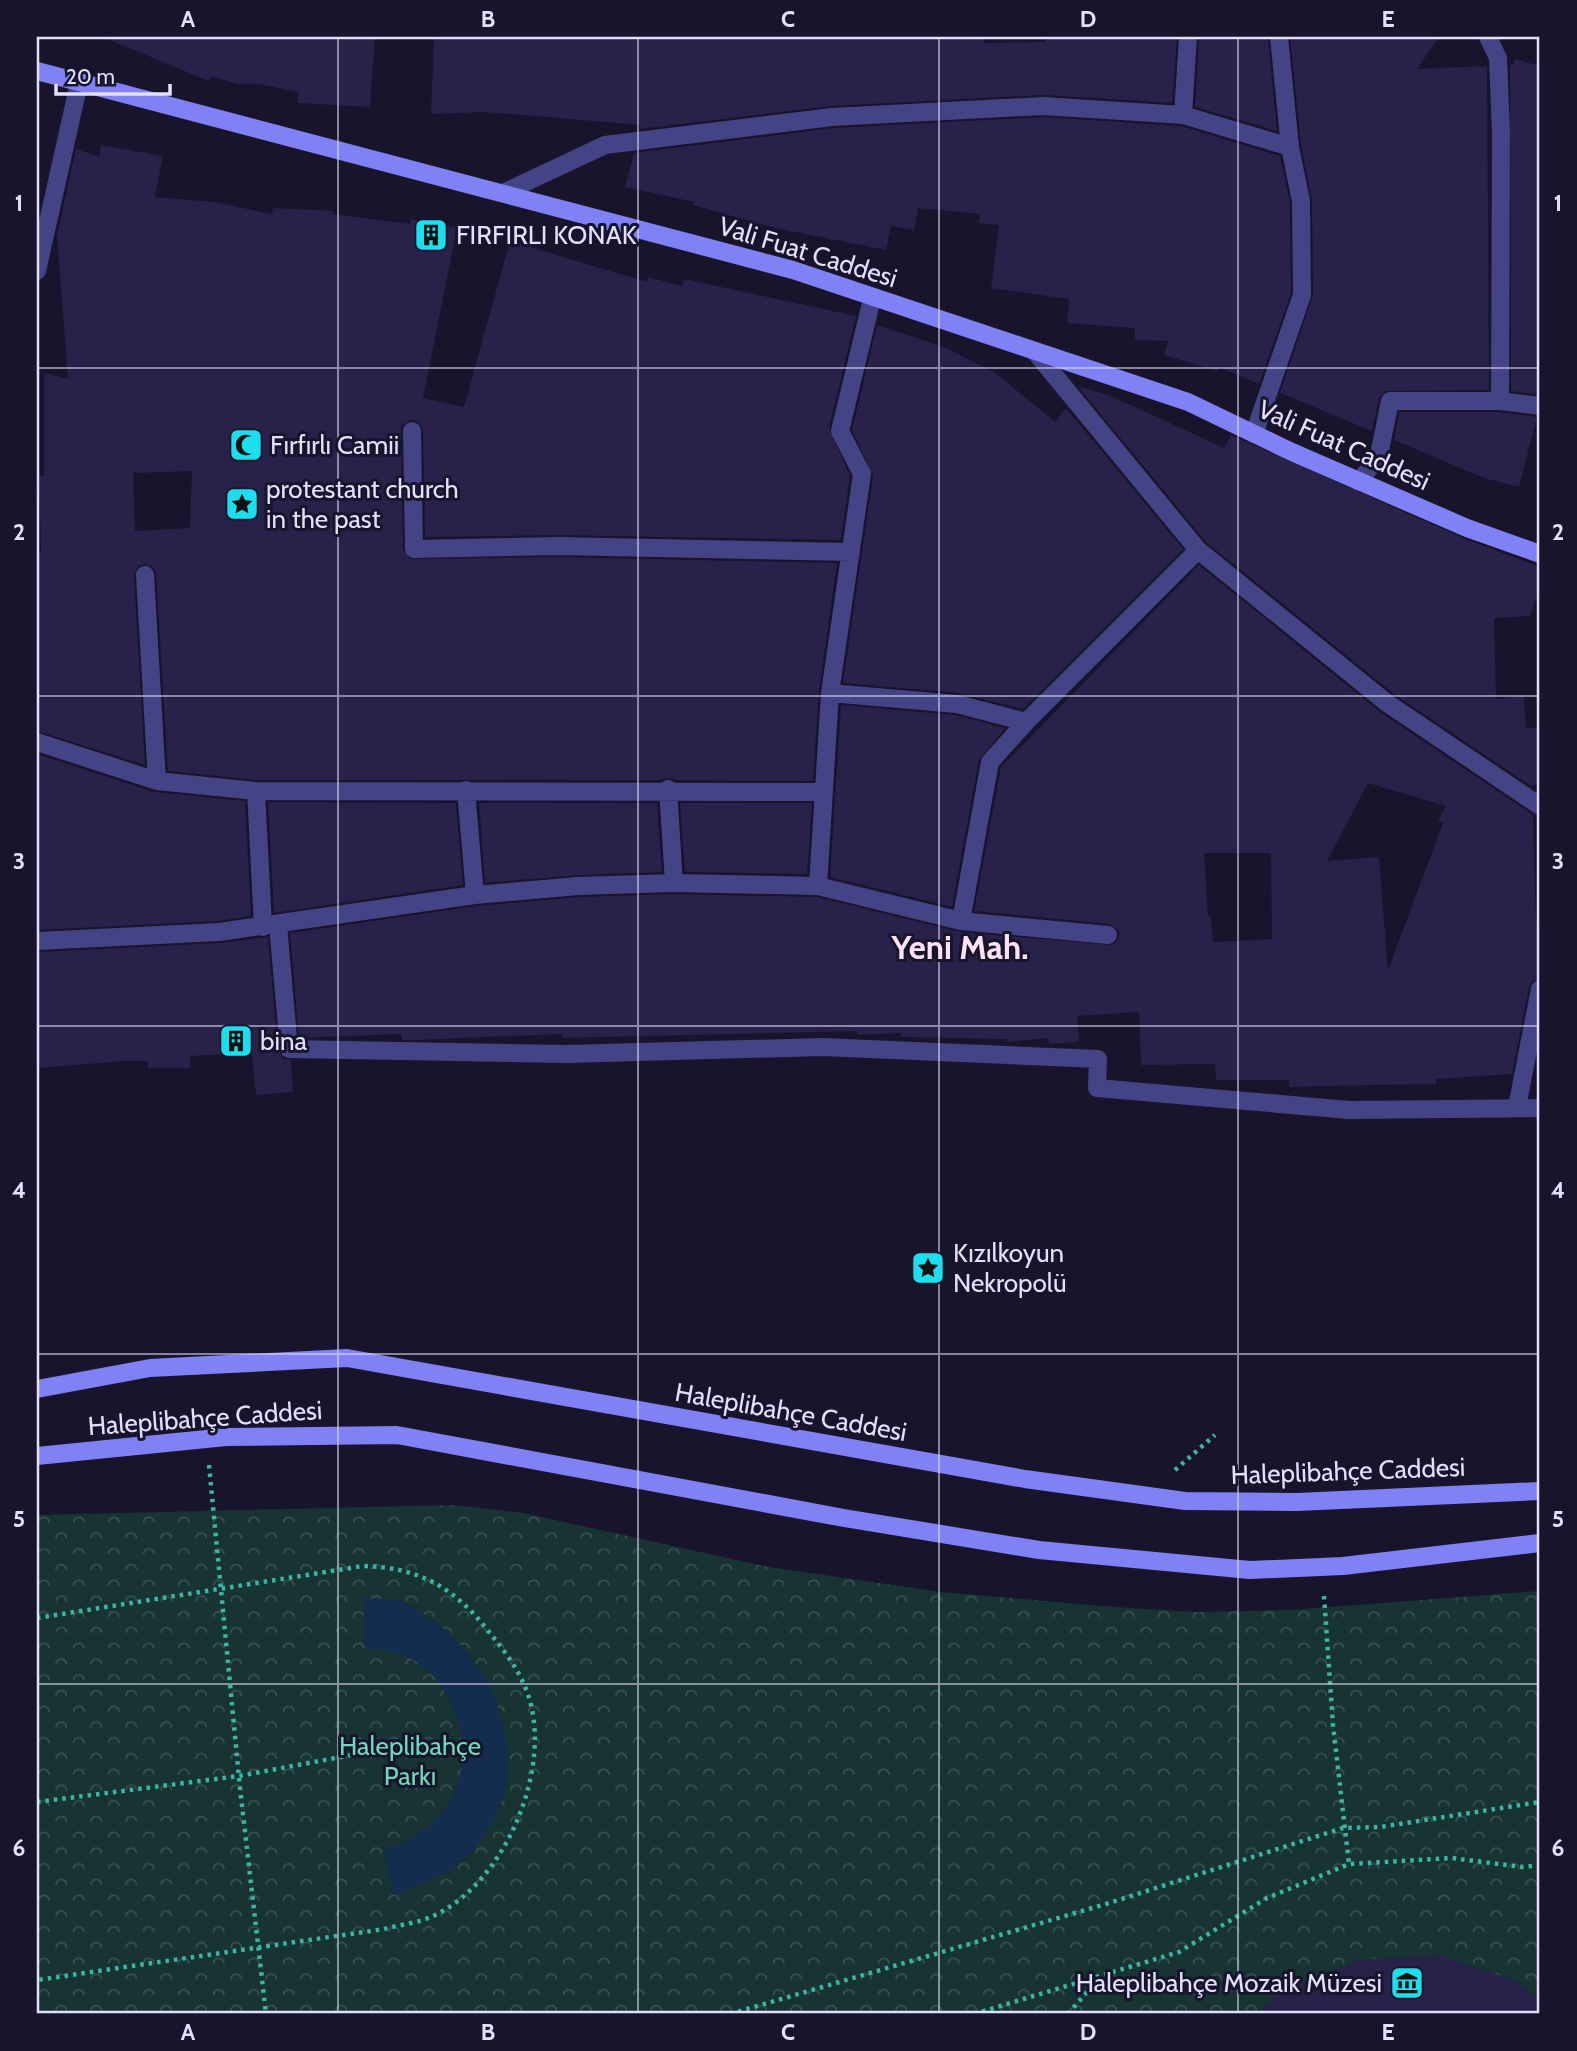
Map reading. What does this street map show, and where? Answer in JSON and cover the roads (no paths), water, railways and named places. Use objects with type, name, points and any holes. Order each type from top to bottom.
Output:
[{"type":"main road","name":"Vali Fuat Caddesi","points":[[37,71],[793,270],[872,299],[1188,402],[1359,482],[1467,528],[1540,554]]},
{"type":"main road","name":"Haleplibahçe Caddesi","points":[[37,1389],[150,1368],[348,1358],[1011,1476],[1185,1501],[1297,1502],[1540,1491]]},
{"type":"main road","name":"Haleplibahçe Caddesi","points":[[37,1456],[206,1440],[397,1435],[844,1518],[1039,1550],[1250,1570],[1322,1567],[1540,1543]]},
{"type":"street","points":[[1183,116],[1188,37]]},
{"type":"street","points":[[1254,434],[1302,295],[1301,201],[1290,147],[1279,37]]},
{"type":"street","points":[[1488,37],[1498,58],[1500,401]]},
{"type":"street","points":[[37,271],[79,83]]},
{"type":"street","points":[[503,193],[605,145],[832,117],[1044,106],[1183,116],[1290,147]]},
{"type":"street","points":[[818,886],[830,693],[862,474],[840,431],[872,299]]},
{"type":"street","points":[[1036,352],[1198,550],[1387,703],[1540,806]]},
{"type":"street","points":[[1359,482],[1379,455],[1391,401],[1500,401],[1540,406]]},
{"type":"street","points":[[412,431],[414,549],[557,546],[851,552]]},
{"type":"street","points":[[961,921],[990,762],[1026,722],[1198,550]]},
{"type":"street","points":[[145,575],[158,781]]},
{"type":"street","points":[[830,693],[957,704],[1026,722]]},
{"type":"street","points":[[37,742],[158,781],[256,791],[668,789],[824,792]]},
{"type":"street","points":[[668,789],[674,883]]},
{"type":"street","points":[[466,790],[475,895]]},
{"type":"street","points":[[256,791],[270,926],[289,1049],[567,1054],[823,1047],[1098,1059],[1097,1088],[1349,1110],[1540,1108]]},
{"type":"street","points":[[37,941],[219,932],[475,895],[578,886],[674,883],[818,886],[961,921],[1108,935]]},
{"type":"street","points":[[1517,1107],[1540,989]]},
{"type":"water","points":[[363,1598],[391,1599],[406,1603],[443,1628],[461,1645],[489,1685],[505,1732],[508,1756],[507,1781],[502,1801],[476,1847],[467,1857],[445,1872],[393,1895],[384,1851],[426,1828],[451,1799],[459,1778],[461,1733],[444,1690],[430,1673],[406,1656],[365,1648]]},
{"type":"place","name":"FIRFIRLI KONAK","points":[[431,235]]},
{"type":"place","name":"Fırfırlı Camii","points":[[246,445]]},
{"type":"place","name":"protestant church in the past","points":[[242,504]]},
{"type":"place","name":"bina","points":[[236,1041]]},
{"type":"place","name":"Kızılkoyun Nekropolü","points":[[928,1268]]},
{"type":"place","name":"Haleplibahçe Mozaik Müzesi","points":[[1407,1983]]},
{"type":"district","name":"Yeni Mah.","points":[[960,947]]},
{"type":"park label","name":"Haleplibahçe Parkı","points":[[410,1761]]}]
